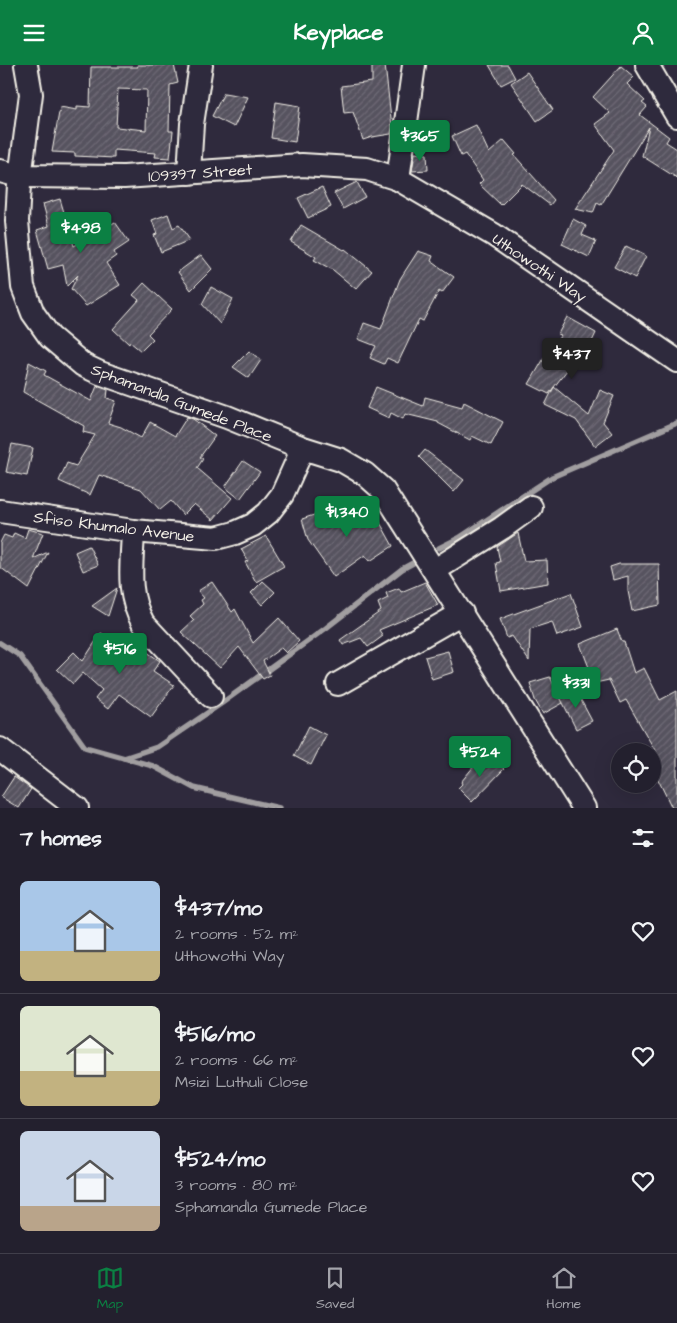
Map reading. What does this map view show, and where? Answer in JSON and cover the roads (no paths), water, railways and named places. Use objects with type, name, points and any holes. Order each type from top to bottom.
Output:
[{"type":"street","name":"Sphamandla Gumede Place","points":[[26,65],[31,94],[10,173],[17,221],[23,287],[33,313],[50,337],[83,365],[100,373],[228,417],[303,449],[340,460],[365,475],[383,490],[584,808]]},
{"type":"street","points":[[189,173],[192,124],[201,65]]},
{"type":"street","points":[[398,179],[414,65]]},
{"type":"street","points":[[647,65],[677,116]]},
{"type":"street","name":"109397 Street","points":[[10,173],[124,177],[302,165],[367,169],[398,179]]},
{"type":"street","name":"Uthowothi Way","points":[[398,179],[494,235],[677,361]]},
{"type":"street","name":"Sfiso Khumalo Avenue","points":[[0,511],[133,531],[216,538],[235,533],[253,525],[268,513],[282,495],[303,449]]},
{"type":"street","points":[[435,570],[502,528],[531,507]]},
{"type":"street","points":[[133,531],[131,589],[136,611],[143,623],[211,697]]},
{"type":"street","points":[[338,684],[462,613]]},
{"type":"street","points":[[0,749],[78,808]]},
{"type":"waterway","points":[[439,548],[459,538],[552,477],[677,423]]},
{"type":"waterway","points":[[124,758],[157,747],[222,703],[326,628],[402,569],[413,563]]},
{"type":"waterway","points":[[0,643],[20,656],[85,747],[153,766],[194,788],[279,808]]}]
